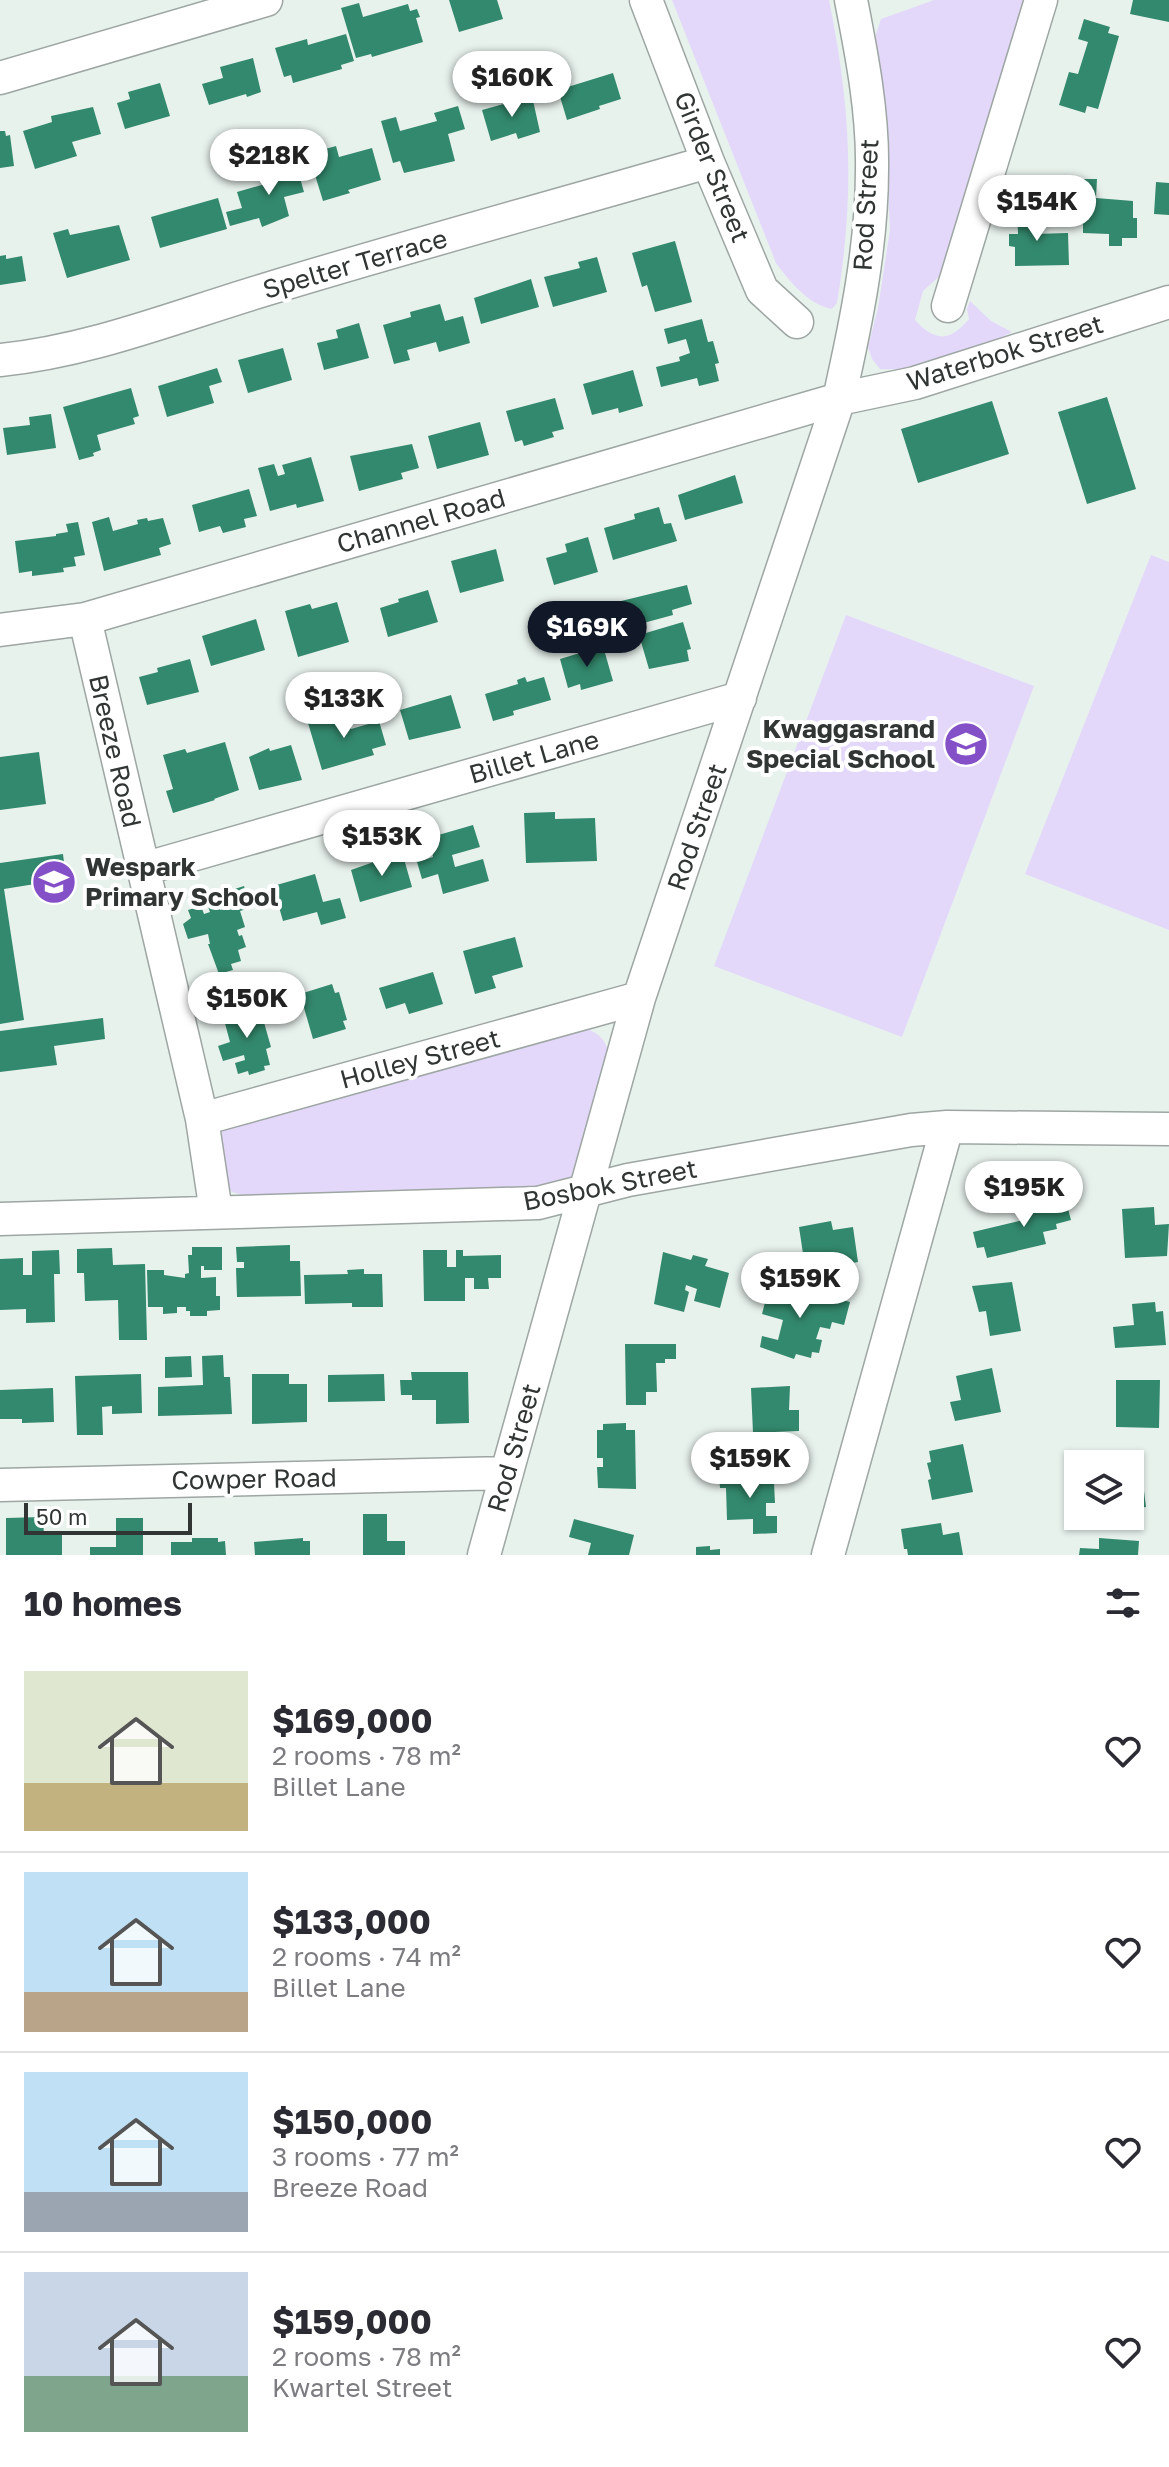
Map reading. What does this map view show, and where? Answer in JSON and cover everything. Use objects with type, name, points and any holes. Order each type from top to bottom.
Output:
[{"type":"street","points":[[0,78],[266,0]]},
{"type":"street","name":"Girder Street","points":[[646,0],[708,162],[762,290],[797,322]]},
{"type":"street","points":[[948,306],[1041,0]]},
{"type":"street","name":"Rod Street","points":[[484,1555],[639,998],[839,399],[861,302],[871,206],[872,142],[861,3]]},
{"type":"street","name":"Spelter Terrace","points":[[0,360],[29,357],[110,337],[708,162]]},
{"type":"street","name":"Waterbok Street","points":[[839,399],[915,383],[1169,302]]},
{"type":"street","name":"Channel Road","points":[[0,630],[85,619],[839,399]]},
{"type":"street","name":"Breeze Road","points":[[85,619],[202,1119],[216,1212]]},
{"type":"street","name":"Billet Lane","points":[[143,869],[740,698]]},
{"type":"street","name":"Holley Street","points":[[202,1119],[639,998]]},
{"type":"street","points":[[828,1555],[947,1127]]},
{"type":"street","name":"Bosbok Street","points":[[0,1219],[538,1203],[628,1180],[847,1140],[947,1127],[1169,1129]]},
{"type":"street","name":"Cowper Road","points":[[0,1485],[507,1473]]},
{"type":"shaded area","points":[[672,0],[829,0],[842,78],[848,151],[843,263],[837,303],[832,309],[815,303],[793,284],[776,263]]},
{"type":"shaded area","points":[[934,0],[1028,0],[942,274],[923,291],[915,320],[929,332],[949,335],[969,319],[967,309],[970,301],[991,321],[1012,332],[931,364],[880,369],[868,347],[878,308],[890,230],[876,34],[881,19]]},
{"type":"shaded area","points":[[1151,555],[1169,562],[1169,930],[1025,874]]},
{"type":"shaded area","points":[[846,615],[1034,686],[902,1037],[714,966]]},
{"type":"shaded area","points":[[568,1024],[598,1035],[609,1052],[574,1178],[559,1185],[263,1200],[232,1192],[216,1175],[217,1137],[238,1116]]},
{"type":"building","points":[[449,0],[497,0],[503,19],[459,32]]},
{"type":"building","points":[[1133,0],[1169,0],[1169,22],[1130,14]]},
{"type":"building","points":[[359,3],[363,17],[408,4],[410,11],[417,9],[420,17],[416,18],[423,42],[372,57],[371,54],[356,58],[341,8]]},
{"type":"building","points":[[1084,19],[1110,27],[1108,33],[1119,36],[1098,109],[1087,106],[1085,113],[1059,105],[1069,72],[1078,74],[1088,42],[1078,39]]},
{"type":"building","points":[[346,34],[354,61],[341,65],[342,69],[293,83],[291,75],[284,77],[275,48],[307,39],[308,45]]},
{"type":"building","points":[[253,58],[261,92],[209,105],[202,84],[223,78],[220,67]]},
{"type":"building","points":[[613,73],[621,99],[567,120],[558,90]]},
{"type":"building","points":[[160,83],[170,116],[125,129],[117,103],[130,99],[128,92]]},
{"type":"building","points":[[532,96],[540,132],[518,139],[516,133],[491,141],[482,110]]},
{"type":"building","points":[[458,106],[465,129],[448,134],[455,161],[404,173],[400,161],[393,163],[381,121],[396,117],[400,131],[437,121],[434,113]]},
{"type":"building","points":[[93,107],[101,134],[72,142],[77,156],[35,169],[23,131],[52,122],[51,116]]},
{"type":"building","points":[[0,131],[5,131],[6,136],[10,135],[14,166],[0,168]]},
{"type":"building","points":[[336,146],[339,157],[372,148],[381,180],[323,201],[315,175],[303,179],[297,157]]},
{"type":"building","points":[[294,157],[304,192],[284,197],[289,216],[262,227],[259,218],[230,226],[226,212],[242,208],[237,192],[279,180],[274,163]]},
{"type":"building","points":[[1082,179],[1097,179],[1096,198],[1133,201],[1137,238],[1122,238],[1122,246],[1109,246],[1109,234],[1083,233],[1083,224],[1077,224]]},
{"type":"building","points":[[1156,182],[1169,183],[1169,215],[1154,214]]},
{"type":"building","points":[[218,198],[227,229],[160,248],[151,217]]},
{"type":"building","points":[[1017,203],[1033,203],[1033,234],[1068,233],[1069,265],[1015,266],[1015,247],[1009,246],[1009,234],[1018,234]]},
{"type":"building","points":[[119,225],[130,260],[67,278],[53,233],[68,229],[70,235]]},
{"type":"building","points":[[675,241],[692,302],[655,312],[647,285],[642,287],[632,253]]},
{"type":"building","points":[[6,255],[6,259],[22,256],[26,281],[0,285],[0,256]]},
{"type":"building","points":[[597,257],[607,292],[553,307],[544,277],[580,268],[578,262]]},
{"type":"building","points":[[531,279],[539,307],[481,324],[474,298]]},
{"type":"building","points":[[440,304],[445,321],[463,316],[470,343],[439,352],[436,342],[407,350],[410,360],[394,364],[383,325],[411,317],[410,312]]},
{"type":"building","points":[[702,319],[708,342],[713,341],[719,363],[715,364],[719,381],[699,386],[697,378],[661,387],[656,367],[680,361],[679,357],[690,353],[686,339],[668,344],[664,329]]},
{"type":"building","points":[[359,323],[369,358],[324,370],[317,343],[338,338],[336,330]]},
{"type":"building","points":[[283,348],[292,380],[248,393],[238,360]]},
{"type":"building","points":[[217,368],[222,382],[209,386],[214,403],[167,417],[158,386]]},
{"type":"building","points":[[633,370],[643,406],[619,413],[618,408],[592,415],[583,384]]},
{"type":"building","points":[[131,388],[139,416],[133,418],[135,424],[97,435],[101,450],[93,453],[94,456],[79,460],[63,407]]},
{"type":"building","points":[[1107,397],[1136,489],[1087,504],[1058,412]]},
{"type":"building","points":[[555,398],[564,429],[552,432],[554,437],[524,446],[522,440],[515,442],[506,411]]},
{"type":"building","points":[[992,401],[1009,454],[918,483],[901,429]]},
{"type":"building","points":[[51,414],[56,448],[7,455],[3,428],[30,425],[29,417]]},
{"type":"building","points":[[480,422],[489,455],[437,469],[428,436]]},
{"type":"building","points":[[412,444],[419,468],[401,473],[403,479],[359,491],[350,456]]},
{"type":"building","points":[[311,457],[324,501],[270,511],[258,468],[274,464],[278,476],[285,474],[282,465]]},
{"type":"building","points":[[735,475],[743,503],[685,520],[678,495]]},
{"type":"building","points":[[249,489],[257,516],[244,519],[246,527],[223,533],[220,526],[199,532],[192,505]]},
{"type":"building","points":[[659,507],[664,524],[671,523],[677,541],[613,560],[604,528],[635,519],[634,514]]},
{"type":"building","points":[[109,517],[113,531],[138,524],[137,520],[163,518],[171,544],[159,548],[161,555],[104,571],[92,522]]},
{"type":"building","points":[[78,522],[85,555],[74,557],[76,566],[63,568],[64,572],[32,576],[32,571],[19,573],[15,541],[56,536],[68,532],[66,524]]},
{"type":"building","points":[[588,537],[598,572],[554,585],[546,558],[567,552],[565,544]]},
{"type":"building","points":[[496,549],[504,581],[460,593],[451,561]]},
{"type":"building","points":[[687,585],[692,604],[672,610],[673,615],[625,628],[617,602]]},
{"type":"building","points":[[428,590],[438,622],[388,637],[380,608]]},
{"type":"building","points":[[337,602],[349,642],[298,657],[285,611],[310,604],[312,609]]},
{"type":"building","points":[[256,619],[265,650],[211,666],[202,636]]},
{"type":"building","points":[[683,622],[691,649],[687,650],[689,661],[649,669],[639,635]]},
{"type":"building","points":[[603,646],[613,681],[581,690],[580,684],[568,688],[560,659]]},
{"type":"building","points":[[190,659],[199,692],[147,705],[139,677],[158,672],[157,668]]},
{"type":"building","points":[[525,677],[527,682],[544,677],[551,700],[513,711],[514,715],[493,721],[485,694],[518,684],[517,680]]},
{"type":"building","points":[[451,695],[461,728],[409,740],[400,710]]},
{"type":"building","points":[[346,712],[351,729],[379,721],[386,745],[372,749],[374,755],[322,770],[308,723]]},
{"type":"building","points":[[225,742],[239,790],[173,813],[166,791],[173,789],[163,755],[185,749],[187,753]]},
{"type":"building","points":[[291,745],[302,780],[259,790],[249,757],[269,748],[270,751]]},
{"type":"building","points":[[39,752],[46,804],[0,810],[0,757]]},
{"type":"building","points":[[555,812],[555,819],[595,818],[597,861],[526,863],[524,813]]},
{"type":"building","points":[[473,825],[480,847],[452,855],[455,867],[483,859],[489,881],[443,894],[438,874],[422,879],[417,862],[433,857],[428,838]]},
{"type":"building","points":[[402,852],[412,887],[360,902],[351,870]]},
{"type":"building","points":[[63,854],[66,879],[4,889],[24,1020],[0,1024],[0,863]]},
{"type":"building","points":[[315,874],[323,902],[340,898],[346,918],[321,925],[317,912],[283,921],[273,886]]},
{"type":"building","points":[[244,886],[250,908],[240,911],[245,927],[237,930],[246,947],[238,950],[241,961],[231,964],[233,970],[219,974],[208,944],[208,934],[188,939],[183,924],[191,918],[188,910],[201,906],[204,914],[210,912],[207,904],[218,901],[220,910],[229,907],[225,892]]},
{"type":"building","points":[[515,937],[523,967],[492,976],[496,988],[475,994],[463,951]]},
{"type":"building","points":[[433,972],[443,1004],[409,1014],[405,1003],[386,1009],[379,988]]},
{"type":"building","points":[[332,984],[335,993],[339,992],[347,1020],[343,1021],[346,1029],[313,1039],[300,994]]},
{"type":"building","points":[[259,1005],[271,1047],[266,1049],[270,1065],[249,1075],[248,1071],[238,1074],[235,1063],[245,1060],[244,1055],[223,1061],[218,1046],[230,1042],[223,1016]]},
{"type":"building","points":[[103,1018],[105,1039],[54,1046],[57,1065],[0,1072],[0,1031]]},
{"type":"building","points":[[1064,1194],[1071,1220],[1056,1224],[1057,1229],[1043,1232],[1046,1244],[987,1258],[984,1247],[977,1248],[973,1232],[1023,1220],[1021,1210],[1044,1205],[1043,1199]]},
{"type":"building","points":[[1154,1207],[1155,1225],[1169,1224],[1167,1256],[1125,1258],[1122,1209]]},
{"type":"building","points":[[831,1221],[833,1230],[853,1227],[858,1262],[805,1267],[799,1227]]},
{"type":"building","points":[[290,1245],[290,1261],[300,1261],[301,1296],[237,1297],[236,1268],[244,1268],[244,1262],[237,1262],[236,1247]]},
{"type":"building","points":[[192,1247],[222,1247],[222,1270],[204,1270],[201,1266],[201,1278],[216,1277],[220,1310],[207,1311],[207,1316],[190,1316],[186,1307],[177,1307],[177,1313],[163,1314],[163,1307],[148,1307],[147,1270],[164,1270],[164,1275],[185,1278],[185,1274],[189,1273],[188,1255],[192,1255]]},
{"type":"building","points":[[112,1248],[113,1265],[145,1264],[147,1340],[119,1340],[118,1300],[85,1301],[84,1273],[77,1273],[77,1249]]},
{"type":"building","points":[[59,1250],[60,1274],[54,1274],[55,1322],[26,1323],[26,1309],[0,1310],[0,1259],[23,1258],[23,1275],[32,1275],[32,1251]]},
{"type":"building","points":[[423,1250],[447,1250],[447,1267],[456,1267],[456,1250],[463,1250],[463,1256],[501,1255],[501,1278],[488,1278],[489,1289],[474,1289],[474,1278],[465,1278],[465,1301],[424,1301]]},
{"type":"building","points":[[663,1252],[691,1260],[693,1255],[708,1259],[705,1266],[729,1273],[720,1308],[694,1301],[697,1289],[686,1285],[685,1290],[689,1292],[684,1312],[654,1304]]},
{"type":"building","points":[[364,1269],[364,1274],[382,1274],[383,1307],[352,1307],[352,1303],[305,1304],[304,1275],[348,1274],[347,1270]]},
{"type":"building","points":[[1012,1282],[1021,1331],[990,1336],[986,1311],[979,1312],[972,1286]]},
{"type":"building","points":[[770,1283],[811,1294],[810,1299],[824,1302],[826,1296],[850,1302],[844,1325],[832,1322],[830,1329],[820,1327],[816,1339],[822,1340],[819,1353],[812,1352],[811,1358],[796,1354],[794,1359],[760,1347],[762,1336],[778,1340],[783,1320],[762,1314]]},
{"type":"building","points":[[1155,1302],[1156,1312],[1163,1311],[1166,1345],[1115,1348],[1113,1327],[1134,1325],[1132,1304]]},
{"type":"building","points":[[625,1344],[676,1344],[676,1359],[656,1363],[657,1392],[646,1392],[646,1405],[626,1405]]},
{"type":"building","points":[[223,1355],[224,1377],[230,1377],[232,1414],[158,1416],[158,1387],[203,1385],[202,1356]]},
{"type":"building","points":[[191,1356],[192,1377],[165,1378],[165,1357]]},
{"type":"building","points":[[992,1368],[1001,1412],[955,1421],[950,1402],[961,1400],[956,1376]]},
{"type":"building","points":[[411,1372],[468,1372],[469,1423],[436,1424],[436,1400],[412,1400],[412,1395],[401,1395],[400,1380],[412,1380]]},
{"type":"building","points":[[141,1374],[142,1413],[112,1414],[112,1406],[102,1407],[103,1435],[77,1435],[75,1376]]},
{"type":"building","points":[[252,1374],[289,1374],[289,1384],[307,1384],[307,1422],[252,1424]]},
{"type":"building","points":[[384,1374],[385,1401],[328,1402],[328,1375]]},
{"type":"building","points":[[1116,1380],[1160,1380],[1159,1428],[1116,1427]]},
{"type":"building","points":[[790,1386],[789,1410],[799,1410],[799,1431],[753,1433],[751,1388]]},
{"type":"building","points":[[53,1388],[54,1422],[22,1423],[22,1419],[0,1419],[0,1390]]},
{"type":"building","points":[[626,1423],[626,1430],[635,1430],[636,1489],[598,1488],[597,1467],[603,1467],[603,1458],[597,1458],[597,1430],[603,1430],[603,1424]]},
{"type":"building","points":[[963,1444],[973,1492],[932,1500],[928,1480],[931,1479],[927,1463],[931,1462],[929,1451]]},
{"type":"building","points":[[750,1466],[761,1466],[761,1483],[774,1483],[775,1503],[766,1503],[766,1516],[777,1516],[777,1533],[753,1534],[753,1519],[727,1520],[726,1488],[720,1488],[719,1475],[750,1474]]},
{"type":"building","points":[[363,1514],[387,1514],[387,1541],[405,1541],[405,1555],[363,1555]]},
{"type":"building","points":[[43,1517],[44,1535],[62,1534],[62,1555],[6,1555],[6,1518]]},
{"type":"building","points":[[116,1518],[143,1518],[143,1555],[90,1555],[90,1547],[116,1547]]},
{"type":"building","points":[[574,1519],[634,1535],[629,1555],[588,1555],[591,1543],[569,1537]]},
{"type":"building","points":[[941,1523],[943,1535],[959,1532],[963,1555],[908,1555],[901,1529]]},
{"type":"building","points":[[192,1538],[225,1541],[226,1555],[171,1555],[171,1542],[192,1542]]},
{"type":"building","points":[[303,1538],[303,1541],[310,1541],[310,1555],[255,1555],[254,1542]]},
{"type":"building","points":[[1099,1538],[1139,1541],[1138,1555],[1079,1555],[1080,1548],[1099,1549]]},
{"type":"building","points":[[710,1546],[710,1550],[720,1549],[720,1555],[696,1555],[696,1547]]},
{"type":"place","name":"Kwaggasrand Special School","points":[[966,744]]},
{"type":"place","name":"Wespark Primary School","points":[[54,882]]}]
